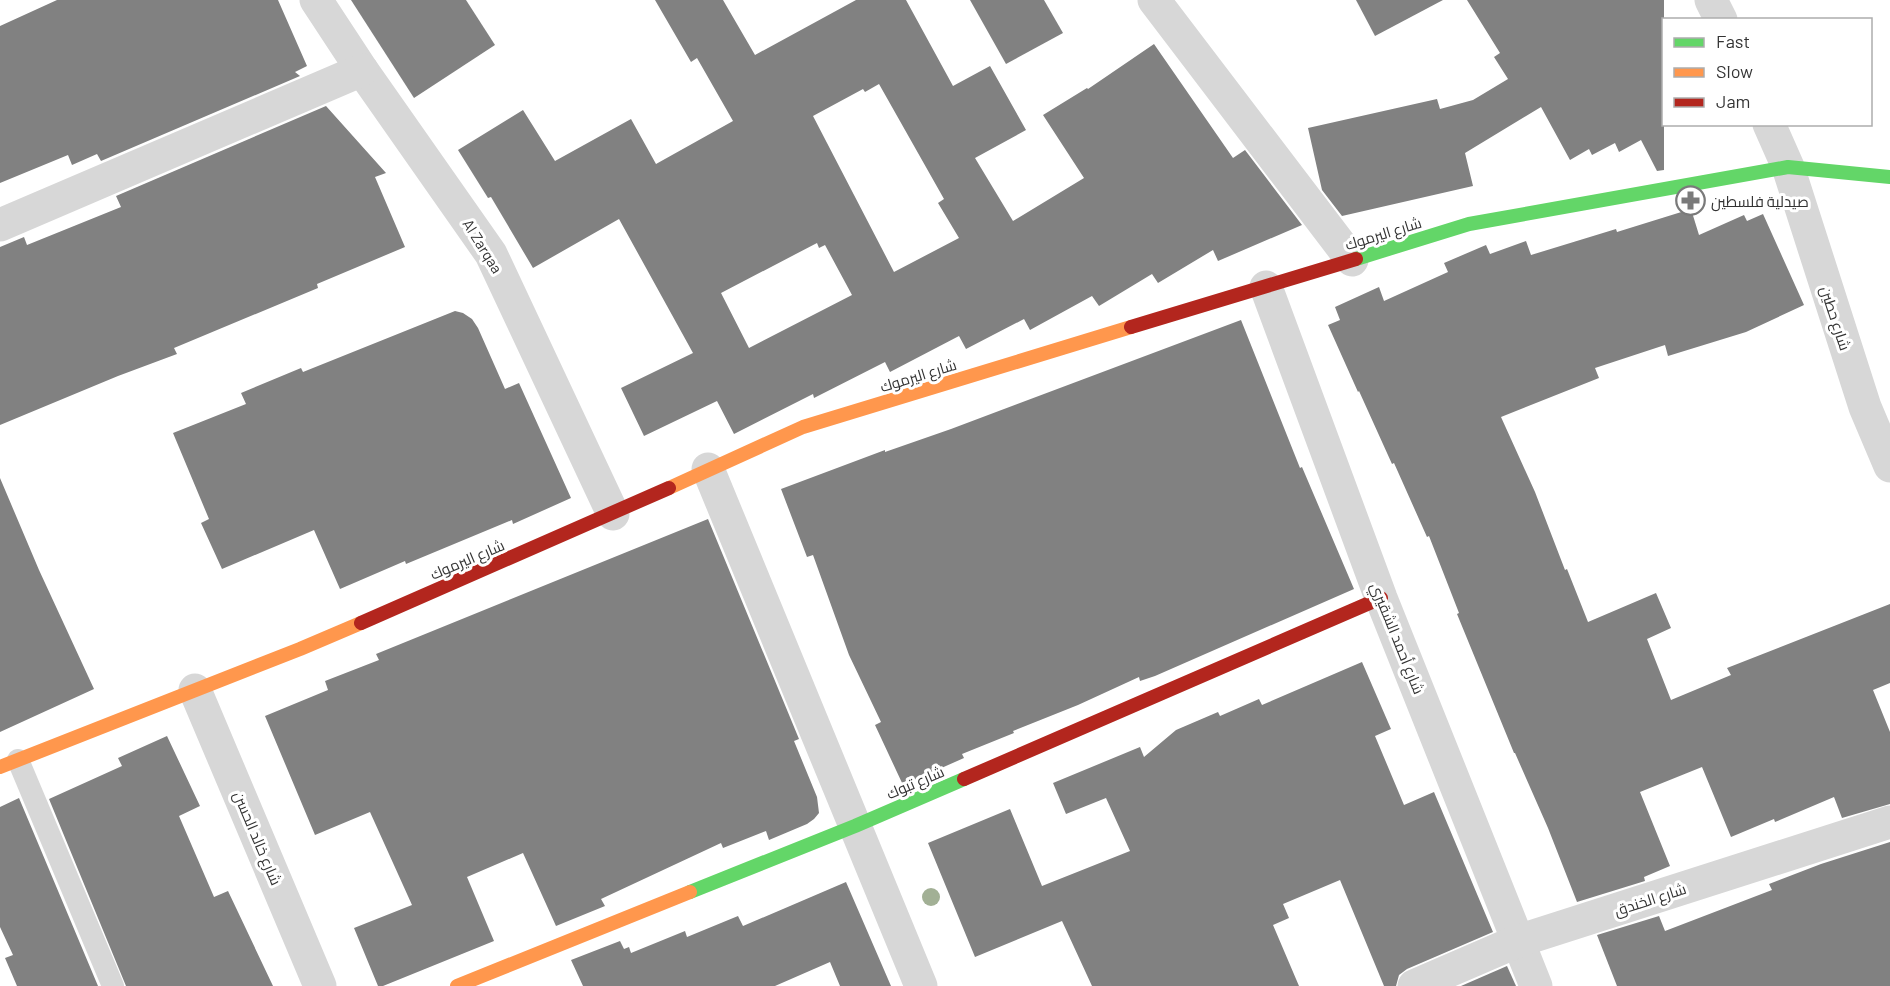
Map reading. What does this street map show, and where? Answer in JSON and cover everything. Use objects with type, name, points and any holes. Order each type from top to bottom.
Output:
[{"type":"street","name":"Al Zarqaa","points":[[316,0],[362,70],[491,254],[613,514]]},
{"type":"street","points":[[1154,0],[1352,260]]},
{"type":"street","points":[[1712,0],[1720,18]]},
{"type":"street","points":[[0,225],[362,70]]},
{"type":"street","name":"شارع حطين","points":[[1770,126],[1788,167],[1865,408],[1890,466]]},
{"type":"street","name":"شارع اليرموك","points":[[9,764],[300,649],[613,514],[708,469],[803,428],[1469,224],[1788,167],[1890,177]]},
{"type":"street","name":"شارع أحمد الشقيري","points":[[1266,287],[1381,598],[1536,986]]},
{"type":"street","points":[[708,469],[921,986]]},
{"type":"street","name":"شارع تبوك","points":[[457,986],[855,826],[1381,598]]},
{"type":"street","name":"شارع خالد الحسن","points":[[195,690],[320,986]]},
{"type":"street","name":"شارع الخندق","points":[[1414,986],[1518,941],[1890,822]]},
{"type":"lane","points":[[9,764],[113,986]]},
{"type":"building","points":[[57,0],[278,0],[307,66],[295,72],[300,76],[101,161],[97,154],[72,165],[68,155],[0,183],[0,26]]},
{"type":"building","points":[[351,0],[466,0],[495,45],[414,98]]},
{"type":"building","points":[[655,0],[723,0],[755,55],[856,0],[906,0],[953,86],[990,66],[1026,130],[975,158],[1013,221],[1084,178],[1043,115],[1088,89],[1154,44],[1233,158],[1245,150],[1302,225],[1218,261],[1213,250],[1158,283],[1152,274],[1099,306],[1092,296],[1030,330],[1024,319],[966,349],[959,336],[890,372],[885,362],[814,398],[813,394],[734,434],[717,401],[644,436],[621,388],[693,353],[619,219],[533,268],[491,197],[488,198],[458,150],[523,110],[555,161],[631,119],[656,164],[733,121],[697,58],[691,62]],"holes":[[[879,84],[944,199],[938,203],[959,238],[894,272],[813,116],[863,89],[865,92]],[[817,243],[819,248],[825,245],[852,295],[749,348],[721,293]]]},
{"type":"building","points":[[970,0],[1044,0],[1063,33],[1006,64]]},
{"type":"building","points":[[1356,0],[1443,0],[1375,36]]},
{"type":"building","points":[[1467,0],[1664,0],[1662,126],[1664,126],[1664,170],[1657,171],[1641,140],[1619,152],[1615,143],[1592,155],[1589,149],[1570,160],[1541,107],[1465,153],[1473,186],[1342,216],[1322,190],[1308,128],[1437,99],[1440,109],[1473,100],[1508,79],[1494,57],[1500,53]]},
{"type":"building","points":[[326,106],[386,173],[375,177],[405,247],[317,284],[318,288],[174,348],[177,354],[0,425],[0,247],[24,237],[27,245],[121,207],[116,196]]},
{"type":"building","points":[[1691,209],[1699,235],[1744,215],[1747,221],[1763,214],[1804,305],[1746,332],[1668,356],[1665,345],[1595,368],[1599,378],[1501,417],[1535,492],[1588,622],[1656,593],[1671,628],[1647,639],[1671,700],[1731,675],[1727,668],[1890,604],[1890,683],[1873,690],[1890,732],[1890,804],[1842,818],[1834,797],[1775,822],[1774,819],[1731,837],[1702,767],[1640,792],[1670,866],[1644,877],[1645,881],[1577,902],[1457,614],[1459,613],[1429,536],[1427,537],[1394,463],[1392,464],[1328,325],[1340,320],[1335,307],[1379,287],[1384,301],[1448,272],[1444,263],[1486,245],[1490,254],[1526,241],[1531,255]]},
{"type":"building","points":[[455,311],[472,319],[478,328],[505,389],[519,383],[571,498],[513,524],[512,520],[340,589],[314,530],[222,569],[201,523],[209,519],[173,433],[246,404],[241,393],[301,368],[303,372]]},
{"type":"building","points":[[1241,320],[1300,468],[1302,467],[1354,589],[1155,676],[1140,681],[1139,677],[1013,731],[1014,733],[962,754],[964,758],[903,785],[875,725],[881,722],[849,655],[813,555],[807,557],[781,489],[885,450],[885,452],[951,429]]},
{"type":"building","points":[[0,478],[39,570],[94,689],[0,732]]},
{"type":"building","points":[[708,519],[799,739],[794,741],[817,797],[819,813],[807,824],[769,840],[766,831],[723,848],[721,843],[601,899],[605,906],[556,926],[523,853],[467,877],[494,941],[383,986],[378,986],[354,928],[412,905],[370,812],[315,835],[265,716],[328,690],[325,681],[379,660],[376,654]]},
{"type":"building","points":[[1362,662],[1391,729],[1375,736],[1404,805],[1434,792],[1493,932],[1407,969],[1399,975],[1396,986],[1384,986],[1340,880],[1283,904],[1289,918],[1273,925],[1299,986],[1092,986],[1062,921],[975,957],[928,843],[1010,809],[1042,886],[1130,851],[1106,798],[1066,814],[1053,783],[1140,747],[1144,757],[1176,730],[1218,712],[1220,716],[1259,699],[1262,705]]},
{"type":"building","points":[[167,736],[200,806],[179,816],[214,897],[228,891],[273,986],[126,986],[49,799],[122,766],[118,758]]},
{"type":"building","points":[[19,798],[98,986],[17,986],[5,958],[13,955],[0,927],[0,807]]},
{"type":"building","points":[[1890,842],[1890,986],[1617,986],[1597,935],[1659,916],[1665,931],[1772,890],[1769,884],[1821,864]]},
{"type":"building","points":[[846,882],[891,986],[840,986],[830,962],[775,986],[583,986],[571,960],[620,941],[624,949],[629,947],[631,953],[685,931],[687,937],[738,916],[743,926]]},
{"type":"building","points":[[1507,966],[1516,986],[1461,986]]},
{"type":"traffic: fast","points":[[1356,259],[1469,224],[1788,167],[1890,177]]},
{"type":"traffic: fast","points":[[690,892],[855,826],[964,779]]},
{"type":"traffic: slow","points":[[669,488],[803,427],[1131,327]]},
{"type":"traffic: slow","points":[[0,767],[361,623]]},
{"type":"traffic: slow","points":[[457,986],[690,892]]},
{"type":"traffic: jam","points":[[1131,327],[1356,259]]},
{"type":"traffic: jam","points":[[361,623],[669,488]]},
{"type":"traffic: jam","points":[[964,779],[1381,598]]},
{"type":"place","name":"صيدلية فلسطين","points":[[1690,201]]}]
